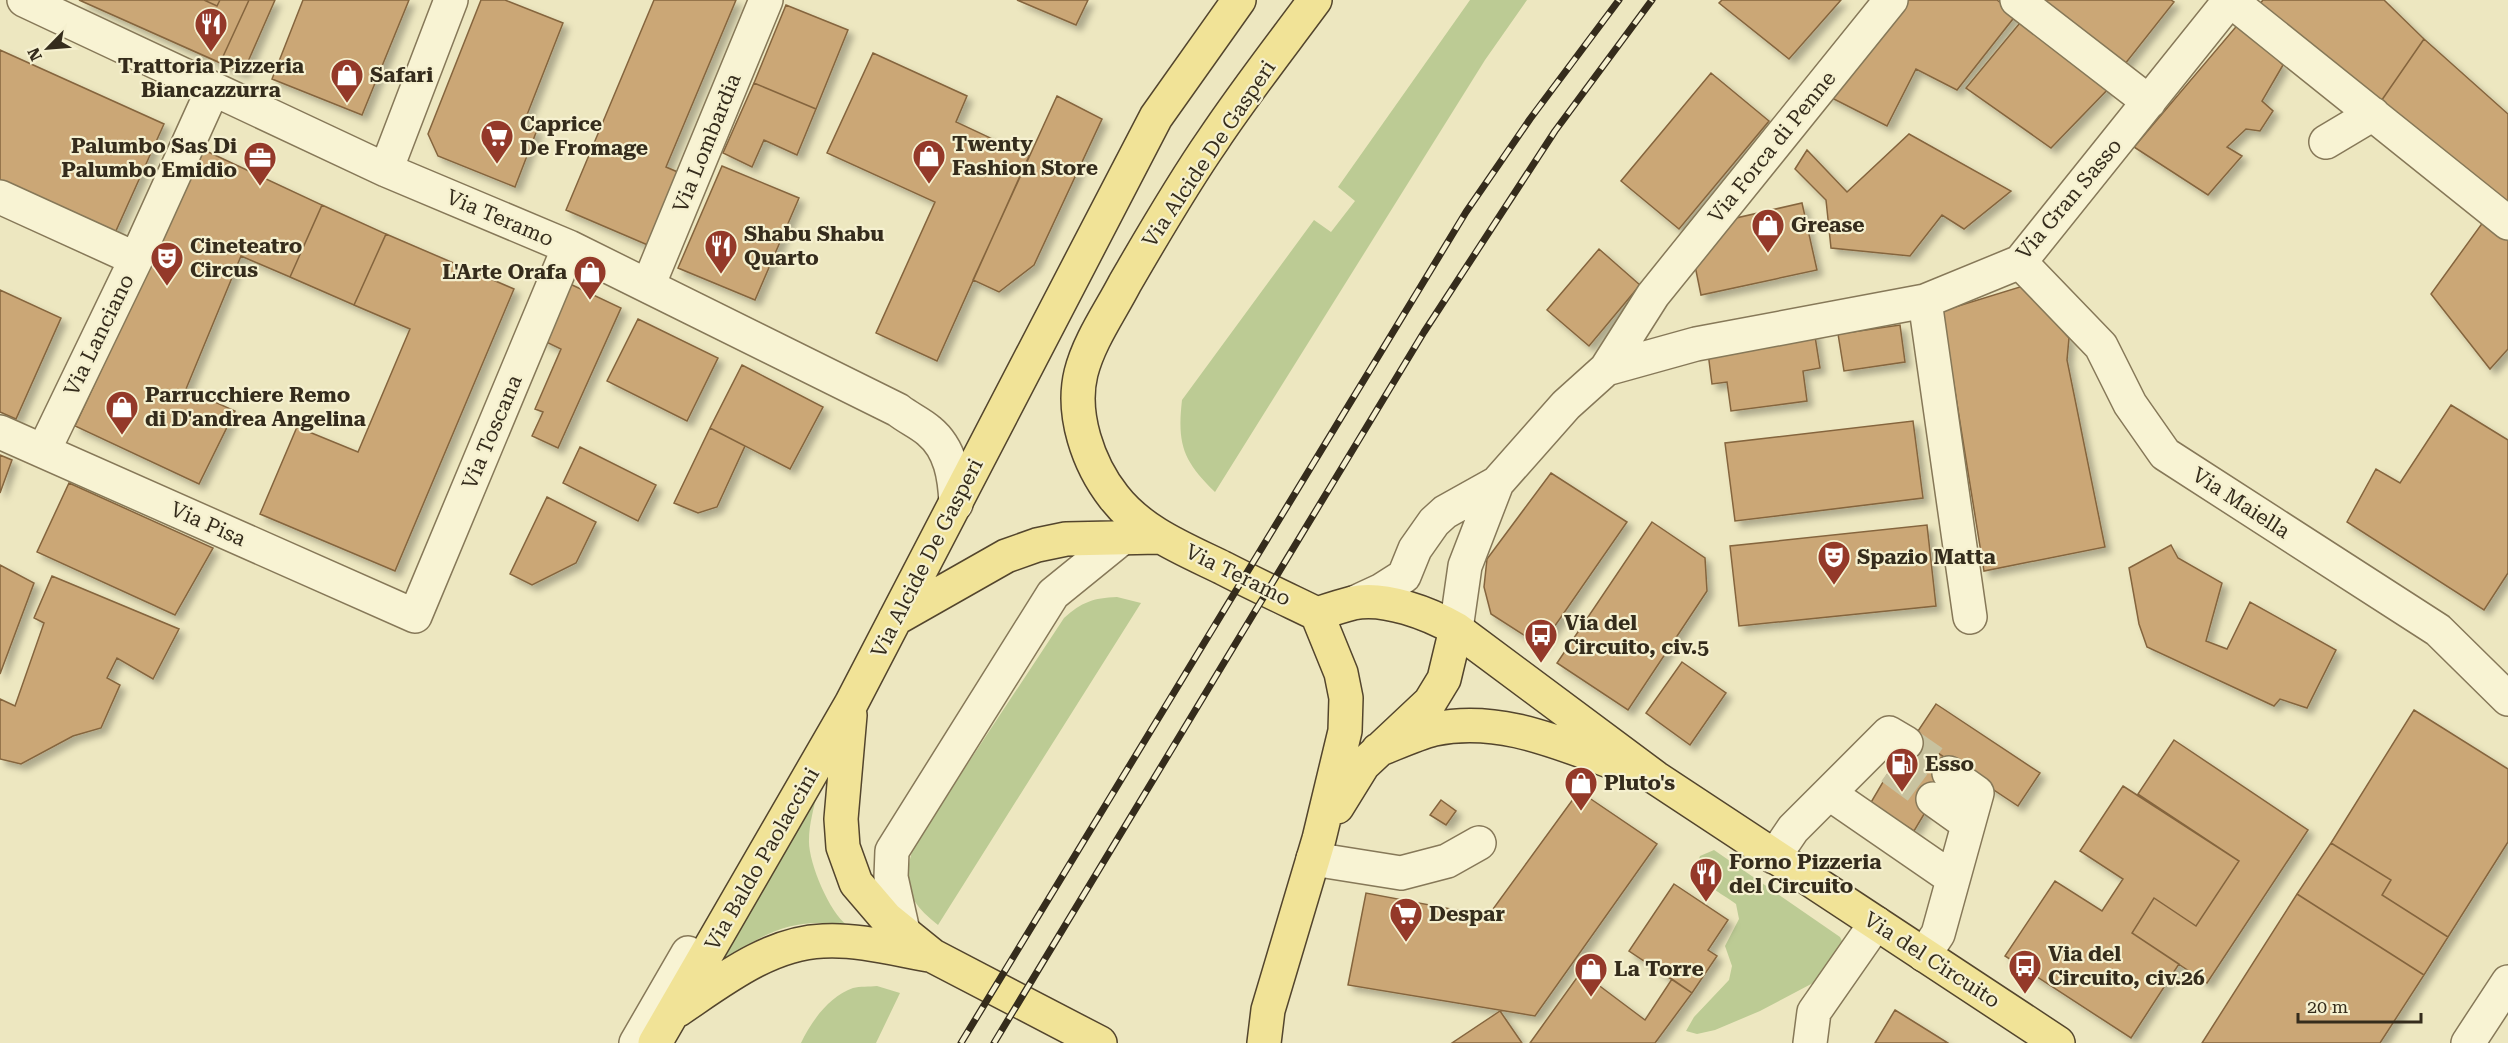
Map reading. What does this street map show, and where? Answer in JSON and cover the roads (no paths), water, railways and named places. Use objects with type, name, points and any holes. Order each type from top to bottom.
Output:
[{"type":"main road","name":"Via Alcide De Gasperi","points":[[1100,1043],[933,956],[886,918],[856,883],[843,847],[841,819],[851,704],[956,504],[1053,311],[1156,117],[1239,0]]},
{"type":"main road","name":"Via Alcide De Gasperi","points":[[1103,480],[1088,449],[1081,423],[1079,386],[1089,352],[1141,256],[1212,140],[1315,0]]},
{"type":"main road","name":"Via Teramo","points":[[1103,480],[1128,512],[1159,537],[1317,614]]},
{"type":"main road","name":"Via Teramo","points":[[895,619],[1006,556],[1037,544],[1066,539],[1159,537]]},
{"type":"main road","name":"Via del Circuito","points":[[1317,614],[1356,602],[1398,606],[1422,612],[1456,629],[1656,778],[2058,1043]]},
{"type":"main road","points":[[1264,1043],[1268,1010],[1316,849],[1345,731],[1346,698],[1341,673],[1317,614]]},
{"type":"main road","points":[[1316,849],[1356,774],[1378,750],[1430,702],[1438,691],[1450,658],[1456,629]]},
{"type":"main road","name":"Via Baldo Paolaccini","points":[[655,1043],[851,704]]},
{"type":"main road","name":"Via del Circuito","points":[[1378,750],[1428,731],[1484,724],[1521,730],[1656,778]]},
{"type":"main road","name":"Via Baldo Paolaccini","points":[[672,1014],[734,973],[767,956],[794,946],[823,941],[877,945],[933,956]]},
{"type":"main road","points":[[1242,1043],[1268,1010]]},
{"type":"street","name":"Via Teramo","points":[[24,0],[386,170],[569,247],[898,410],[931,432],[946,453],[955,476],[956,504]]},
{"type":"street","points":[[386,170],[452,0]]},
{"type":"street","name":"Via Lombardia","points":[[648,286],[766,0]]},
{"type":"street","name":"Via Forca di Penne","points":[[1356,602],[1382,590],[1404,576],[1425,533],[1445,512],[1497,483],[1566,405],[1606,369],[1653,295],[1891,0]]},
{"type":"street","points":[[2017,0],[2148,102]]},
{"type":"street","points":[[2230,0],[2508,223]]},
{"type":"street","name":"Via Gran Sasso","points":[[1606,369],[1696,344],[1925,302],[2020,262],[2230,0]]},
{"type":"street","name":"Via Lanciano","points":[[44,450],[136,259],[213,89]]},
{"type":"street","points":[[2326,142],[2373,114]]},
{"type":"street","points":[[0,197],[136,259]]},
{"type":"street","name":"Via Toscana","points":[[415,616],[569,247]]},
{"type":"street","name":"Via Maiella","points":[[2020,262],[2101,346],[2130,404],[2166,454],[2438,630],[2508,699]]},
{"type":"street","points":[[1653,295],[1658,324],[1662,330],[1674,338],[1696,344]]},
{"type":"street","points":[[1925,302],[1970,617]]},
{"type":"street","name":"Via Pisa","points":[[0,432],[415,616]]},
{"type":"street","name":"Via Forca di Penne","points":[[1456,629],[1465,566],[1497,483]]},
{"type":"street","points":[[903,931],[891,877],[891,851],[1053,594],[1122,538]]},
{"type":"street","points":[[636,1043],[813,740],[851,704]]},
{"type":"street","points":[[1774,857],[1790,833],[1830,794],[1889,755]]},
{"type":"street","points":[[1924,955],[1938,934],[1977,793],[1941,786]]},
{"type":"street","points":[[1830,794],[1952,878]]},
{"type":"street","points":[[1316,849],[1401,873],[1447,861],[1479,843]]},
{"type":"street","points":[[1810,1043],[1814,1012],[1876,923]]},
{"type":"street","points":[[2468,1043],[2508,982]]},
{"type":"street","points":[[1268,1010],[1279,1043]]},
{"type":"tunnel","points":[[1906,743],[1949,773]]},
{"type":"tunnel","points":[[1891,768],[1933,799]]},
{"type":"railway","points":[[961,1043],[1466,212],[1530,119],[1619,0]]},
{"type":"railway","points":[[994,1043],[1424,332],[1555,131],[1652,0]]},
{"type":"place","name":"Trattoria Pizzeria Biancazzurra","points":[[211,53]]},
{"type":"place","name":"Safari","points":[[347,104]]},
{"type":"place","name":"Caprice De Fromage","points":[[497,165]]},
{"type":"place","name":"Twenty Fashion Store","points":[[929,185]]},
{"type":"place","name":"Palumbo Sas Di Palumbo Emidio","points":[[260,187]]},
{"type":"place","name":"Grease","points":[[1768,254]]},
{"type":"place","name":"Shabu Shabu Quarto","points":[[721,275]]},
{"type":"place","name":"Cineteatro Circus","points":[[167,287]]},
{"type":"place","name":"L'Arte Orafa","points":[[590,301]]},
{"type":"place","name":"Parrucchiere Remo di D'andrea Angelina","points":[[122,436]]},
{"type":"place","name":"Spazio Matta","points":[[1834,586]]},
{"type":"place","name":"Via del Circuito, civ.5","points":[[1541,664]]},
{"type":"place","name":"Esso","points":[[1902,793]]},
{"type":"place","name":"Pluto's","points":[[1581,812]]},
{"type":"place","name":"Forno Pizzeria del Circuito","points":[[1706,903]]},
{"type":"place","name":"Despar","points":[[1406,943]]},
{"type":"place","name":"Via del Circuito, civ.26","points":[[2025,995]]},
{"type":"place","name":"La Torre","points":[[1591,998]]}]
